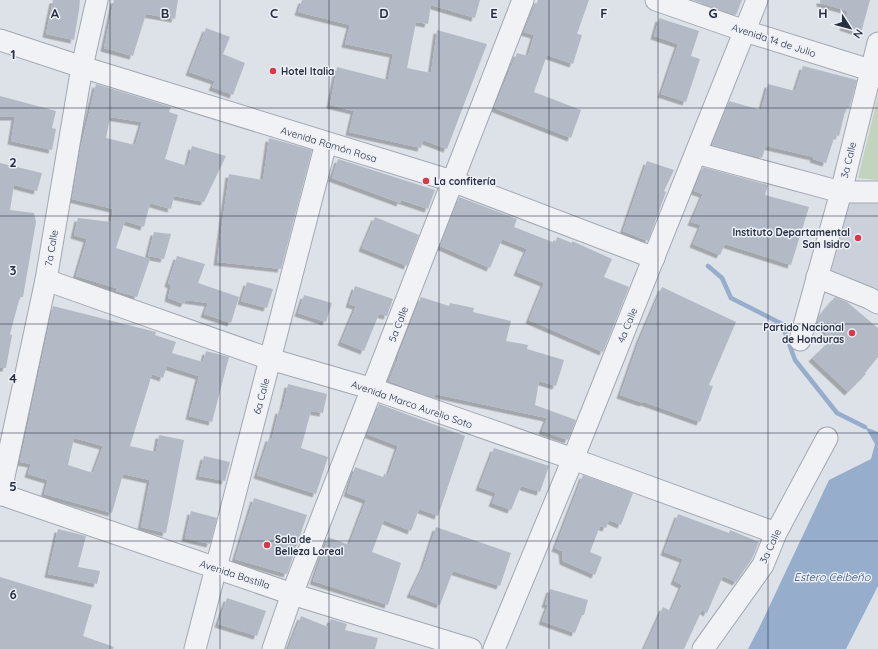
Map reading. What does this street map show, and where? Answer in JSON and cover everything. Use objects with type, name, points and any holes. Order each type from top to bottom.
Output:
[{"type":"street","name":"7a Calle","points":[[0,495],[46,280],[82,67],[97,0]]},
{"type":"street","name":"5a Calle","points":[[273,649],[292,594],[373,390],[452,181],[523,0]]},
{"type":"street","name":"Avenida 14 de Julio","points":[[656,0],[745,31],[870,70]]},
{"type":"street","name":"4a Calle","points":[[494,649],[654,258],[756,0]]},
{"type":"street","name":"Avenida Ramón Rosa","points":[[0,40],[326,144],[452,181],[654,258]]},
{"type":"street","name":"3a Calle","points":[[800,340],[841,192],[870,70],[877,47]]},
{"type":"street","name":"6a Calle","points":[[195,649],[326,144]]},
{"type":"street","points":[[696,152],[841,192],[878,192]]},
{"type":"street","points":[[817,278],[869,298],[878,303]]},
{"type":"street","name":"Avenida Marco Aurelio Soto","points":[[46,280],[270,359],[373,390],[573,458],[776,533]]},
{"type":"street","name":"3a Calle","points":[[703,649],[763,564],[776,533],[827,438]]},
{"type":"street","name":"Avenida Bastilla","points":[[0,495],[292,594],[472,649]]},
{"type":"shaded area","name":"Instituto Departamental San Isidro","points":[[847,198],[878,199],[878,297],[830,278]]},
{"type":"green space","points":[[878,96],[878,180],[858,178]]},
{"type":"water","name":"Estero Ceibeño","points":[[865,427],[878,432],[878,586],[846,649],[748,649],[829,480],[871,459],[875,444]]},
{"type":"building","points":[[53,0],[80,0],[74,40],[46,34]]},
{"type":"building","points":[[114,0],[178,0],[175,19],[146,14],[133,56],[104,48]]},
{"type":"building","points":[[302,0],[480,0],[475,18],[431,5],[428,24],[416,22],[407,68],[431,73],[437,30],[487,44],[447,149],[423,140],[421,148],[349,132],[354,111],[330,105],[337,67],[388,80],[393,54],[345,44],[350,25],[298,12]]},
{"type":"building","points":[[538,0],[589,0],[577,34],[582,35],[573,64],[547,55],[534,92],[581,110],[571,138],[494,108],[517,53],[528,56],[534,35],[524,32]]},
{"type":"building","points":[[692,0],[742,0],[736,15]]},
{"type":"building","points":[[820,0],[870,0],[861,33],[843,27],[848,11],[820,3]]},
{"type":"building","points":[[659,18],[699,31],[691,56],[700,59],[686,102],[661,94],[678,44],[654,36]]},
{"type":"building","points":[[206,28],[230,37],[223,54],[245,63],[233,95],[212,87],[215,81],[189,72]]},
{"type":"building","points":[[803,66],[857,80],[849,109],[846,108],[839,136],[835,135],[826,163],[813,159],[814,157],[766,146],[762,158],[712,145],[729,101],[761,110],[768,84],[795,91]]},
{"type":"building","points":[[96,84],[171,107],[169,112],[178,115],[165,159],[187,166],[192,146],[226,156],[204,202],[174,196],[171,209],[150,203],[144,227],[125,221],[116,248],[150,259],[137,297],[116,291],[116,288],[76,276],[87,239],[74,235],[78,218],[111,222],[113,209],[72,199],[81,146]],"holes":[[[110,117],[142,122],[135,145],[106,138]]]},
{"type":"building","points":[[0,96],[56,111],[52,128],[56,129],[52,150],[11,141],[15,117],[0,117]]},
{"type":"building","points":[[269,138],[312,150],[281,269],[217,262],[229,174],[263,180]]},
{"type":"building","points":[[338,159],[435,190],[428,209],[401,200],[400,203],[332,178]]},
{"type":"building","points":[[647,161],[674,170],[664,191],[666,192],[648,241],[623,231]]},
{"type":"building","points":[[0,163],[42,173],[37,191],[14,185],[10,210],[34,213],[36,222],[23,297],[20,297],[10,334],[12,335],[6,368],[0,368]]},
{"type":"building","points":[[703,167],[768,185],[765,195],[809,207],[791,265],[725,244],[720,255],[693,244],[701,225],[691,222],[703,194],[694,191]]},
{"type":"building","points":[[459,197],[517,219],[514,227],[555,243],[557,237],[572,243],[572,241],[612,259],[604,277],[629,287],[603,352],[529,320],[544,283],[517,272],[527,249],[502,239],[490,268],[440,246]]},
{"type":"building","points":[[375,217],[419,235],[407,266],[362,248]]},
{"type":"building","points":[[154,232],[171,234],[164,259],[148,256]]},
{"type":"building","points":[[177,256],[205,264],[198,283],[239,297],[231,323],[204,314],[208,303],[186,300],[184,304],[168,298],[171,285],[168,283]]},
{"type":"building","points":[[247,282],[273,289],[267,308],[241,301]]},
{"type":"building","points":[[355,286],[393,299],[387,316],[379,314],[364,351],[341,342],[356,306],[349,304]]},
{"type":"building","points":[[662,287],[736,322],[709,385],[713,386],[700,422],[620,395],[640,338]]},
{"type":"building","points":[[304,295],[332,303],[326,322],[298,313]]},
{"type":"building","points":[[421,297],[449,306],[450,303],[474,308],[473,312],[511,321],[506,341],[528,345],[527,349],[564,360],[556,386],[539,381],[535,405],[576,420],[568,440],[542,431],[547,418],[435,394],[434,398],[389,381]]},
{"type":"building","name":"Partido Nacional de Honduras","points":[[835,297],[847,302],[878,328],[878,357],[865,373],[866,374],[848,392],[812,358],[831,340],[825,334],[827,331],[817,322],[819,316]]},
{"type":"building","points":[[53,306],[156,332],[155,335],[176,342],[172,353],[203,362],[206,351],[229,357],[212,422],[189,416],[199,376],[167,366],[163,378],[152,374],[130,446],[156,452],[159,435],[184,440],[166,533],[141,527],[150,480],[123,474],[112,513],[44,494],[48,480],[28,474],[31,464],[20,462]],"holes":[[[74,438],[103,446],[93,473],[68,465]]]},
{"type":"building","points":[[288,384],[327,394],[323,413],[311,411],[301,448],[328,457],[316,494],[257,475],[269,438],[272,438],[279,410],[282,411]]},
{"type":"building","points":[[379,404],[465,436],[438,516],[419,509],[411,531],[384,520],[372,552],[401,563],[388,605],[313,581],[328,537],[349,545],[366,500],[347,493],[355,467],[383,477],[384,474],[388,475],[398,446],[367,434]]},
{"type":"building","points":[[494,448],[549,466],[540,492],[521,486],[511,510],[492,503],[496,493],[479,487]]},
{"type":"building","points":[[204,456],[230,462],[225,481],[199,476]]},
{"type":"building","points":[[583,475],[633,493],[621,525],[609,520],[606,528],[600,526],[590,552],[602,557],[595,575],[563,561],[562,551],[555,548]]},
{"type":"building","points":[[254,498],[307,515],[287,574],[235,559]]},
{"type":"building","points":[[191,511],[217,518],[210,544],[185,538]]},
{"type":"building","points":[[678,514],[729,533],[730,530],[759,542],[752,559],[736,582],[723,576],[707,613],[702,610],[684,649],[644,649],[663,607],[671,611],[682,585],[674,581],[683,559],[664,552]]},
{"type":"building","points":[[436,527],[511,553],[500,586],[453,571],[440,605],[410,594],[423,567]]},
{"type":"building","points":[[58,529],[86,536],[78,567],[100,571],[97,584],[48,574]]},
{"type":"building","points":[[0,577],[92,605],[83,636],[114,647],[113,649],[0,649]]},
{"type":"building","points":[[550,589],[588,600],[584,615],[582,615],[575,633],[542,621],[548,605],[545,604]]},
{"type":"building","points":[[227,598],[266,611],[257,636],[218,624]]},
{"type":"building","points":[[301,616],[328,627],[331,619],[347,624],[345,630],[378,638],[375,649],[288,649]]},
{"type":"waterway","points":[[708,266],[722,278],[731,298],[782,324],[795,360],[837,413],[865,427]]},
{"type":"place","name":"Hotel Italia","points":[[273,71]]},
{"type":"place","name":"La confitería","points":[[426,181]]},
{"type":"place","name":"Instituto Departamental San Isidro","points":[[858,238]]},
{"type":"place","name":"Partido Nacional de Honduras","points":[[852,333]]},
{"type":"place","name":"Sala de Belleza Loreal","points":[[267,545]]}]
